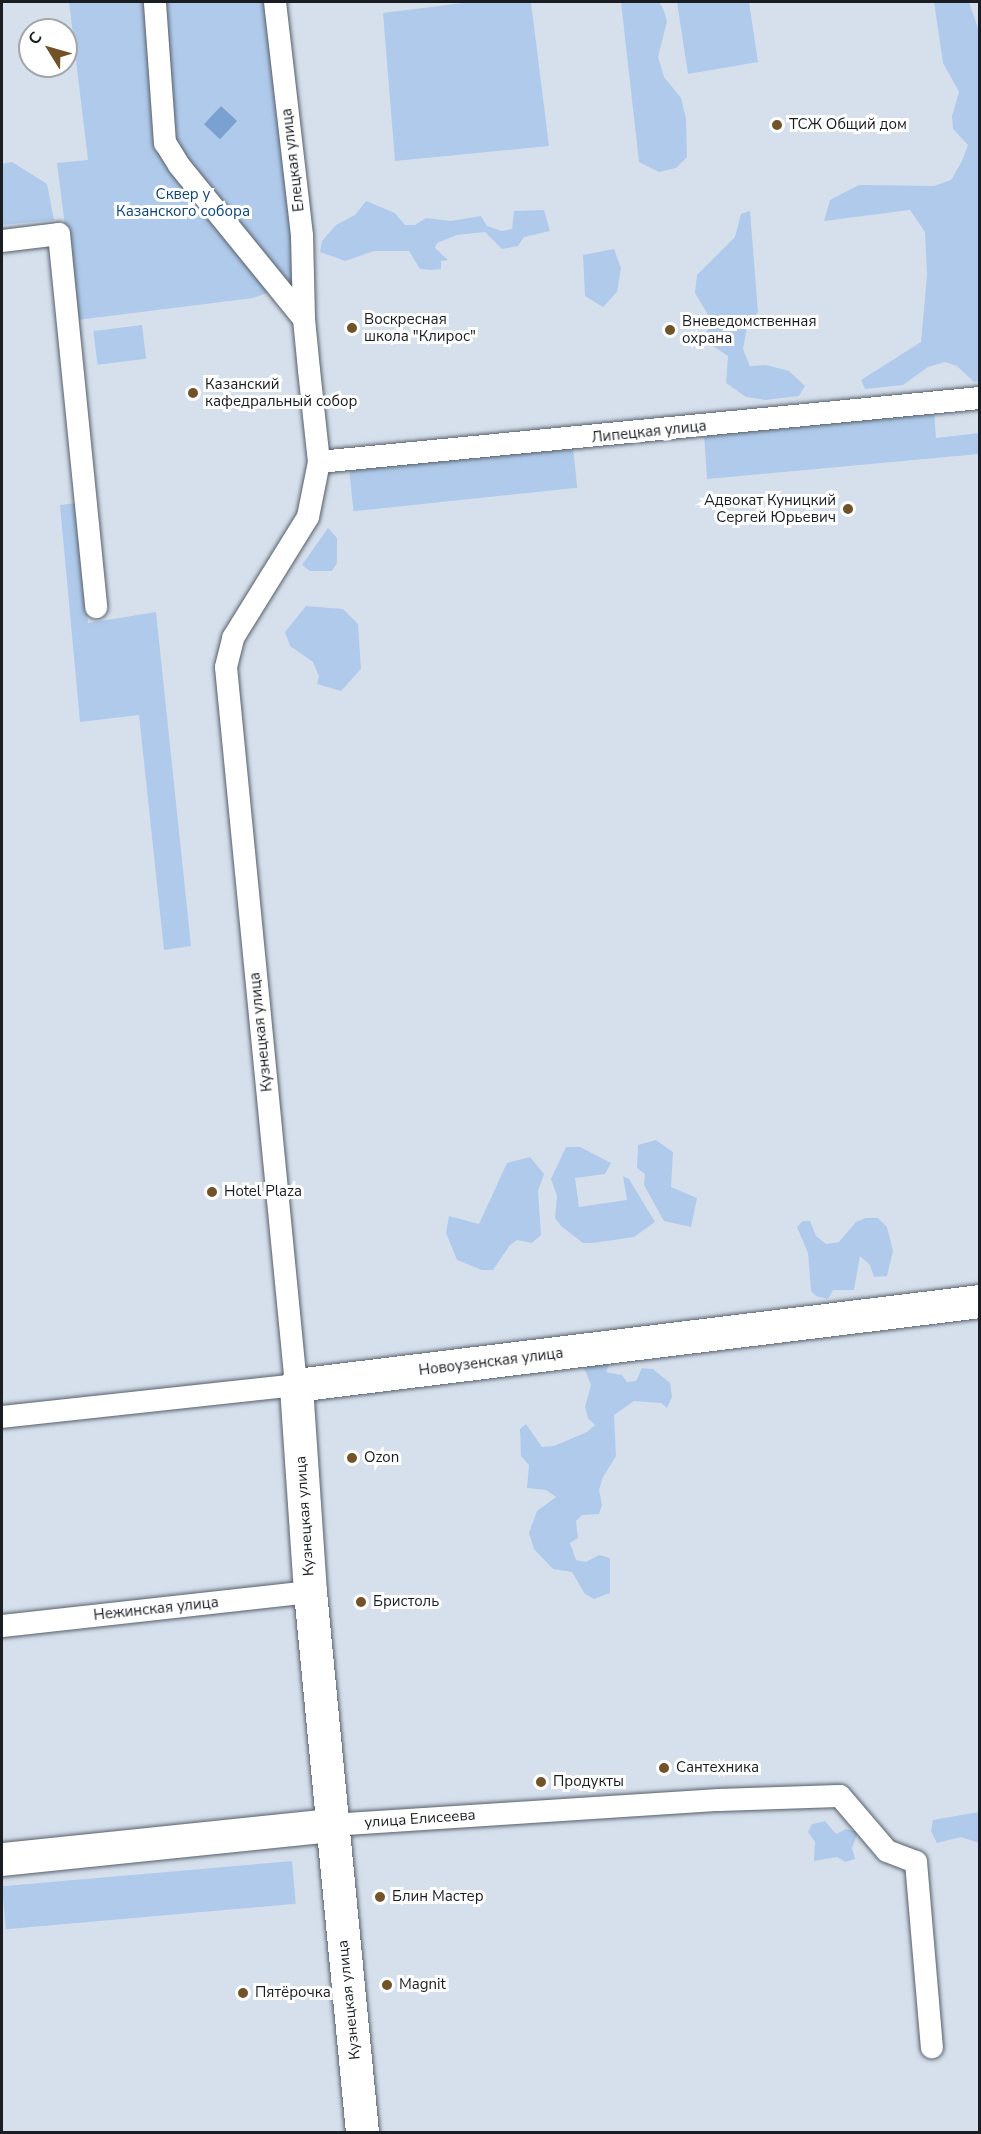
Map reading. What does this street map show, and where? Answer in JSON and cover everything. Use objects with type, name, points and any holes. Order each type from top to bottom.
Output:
[{"type":"street","points":[[155,2],[165,143],[179,165],[304,319]]},
{"type":"street","name":"Елецкая улица","points":[[275,2],[302,236],[304,319]]},
{"type":"street","points":[[2,241],[59,234],[96,607]]},
{"type":"street","name":"Кузнецкая улица","points":[[304,319],[318,462],[308,518],[233,638],[226,668],[296,1384],[310,1592],[331,1824],[363,2133]]},
{"type":"street","name":"Липецкая улица","points":[[318,462],[980,398]]},
{"type":"street","name":"Новоузенская улица","points":[[2,1417],[296,1384],[980,1301]]},
{"type":"street","name":"Нежинская улица","points":[[2,1626],[310,1592]]},
{"type":"street","name":"улица Елисеева","points":[[2,1859],[331,1824],[840,1796],[887,1851],[916,1862],[932,2047]]},
{"type":"green space","name":"Сквер у Казанского собора","points":[[69,2],[265,2],[297,282],[253,298],[77,320],[57,163],[88,160],[78,77],[78,18],[71,18]]},
{"type":"green space","points":[[471,2],[531,2],[549,146],[395,161],[383,13]]},
{"type":"green space","points":[[621,2],[659,2],[663,8],[667,21],[658,57],[664,77],[681,98],[686,119],[687,157],[676,168],[659,172],[639,162]]},
{"type":"green space","points":[[677,2],[749,2],[758,62],[688,74]]},
{"type":"green space","points":[[934,2],[969,2],[979,31],[979,381],[974,382],[957,366],[945,362],[928,367],[903,385],[865,389],[861,380],[921,342],[927,275],[925,232],[910,210],[824,221],[830,200],[859,185],[934,186],[951,180],[962,161],[968,145],[953,129],[952,116],[959,92],[943,63]]},
{"type":"green space","points":[[12,162],[47,184],[54,220],[2,225],[2,164]]},
{"type":"green space","points":[[366,201],[395,213],[405,225],[415,225],[426,218],[451,221],[481,216],[487,226],[502,231],[512,229],[514,211],[544,210],[550,231],[524,237],[518,246],[502,249],[485,232],[457,235],[437,243],[435,248],[448,260],[441,261],[441,269],[432,270],[420,269],[409,251],[374,251],[345,261],[320,252],[322,241],[336,225],[355,215]]},
{"type":"green space","points":[[750,211],[758,312],[747,327],[743,349],[750,366],[766,365],[789,371],[805,386],[799,396],[765,400],[746,397],[726,383],[728,356],[710,344],[707,334],[710,318],[695,293],[697,275],[735,237],[741,214]]},
{"type":"green space","points":[[614,249],[621,268],[617,292],[603,307],[585,296],[583,255]]},
{"type":"green space","points":[[142,325],[146,359],[98,365],[93,331]]},
{"type":"green space","points":[[934,412],[936,438],[979,433],[979,454],[707,479],[704,433]]},
{"type":"green space","points":[[573,447],[577,488],[354,511],[349,471]]},
{"type":"green space","points":[[76,503],[88,623],[156,612],[191,946],[164,950],[139,715],[80,722],[60,505]]},
{"type":"green space","points":[[328,528],[337,538],[337,563],[332,571],[310,571],[302,565]]},
{"type":"green space","points":[[306,606],[343,609],[358,624],[361,669],[341,691],[317,684],[319,676],[313,662],[290,646],[285,632]]},
{"type":"green space","points":[[656,1140],[673,1152],[671,1187],[697,1198],[691,1227],[664,1221],[644,1185],[645,1174],[637,1168],[638,1145]]},
{"type":"green space","points":[[566,1147],[580,1147],[611,1163],[605,1174],[575,1178],[579,1207],[627,1200],[623,1176],[629,1179],[655,1222],[634,1237],[593,1243],[583,1243],[561,1226],[555,1218],[557,1196],[551,1179]]},
{"type":"green space","points":[[530,1157],[544,1174],[538,1191],[541,1235],[532,1243],[517,1240],[510,1245],[493,1270],[482,1270],[457,1260],[446,1233],[449,1216],[479,1224],[507,1163]]},
{"type":"green space","points":[[866,1218],[878,1218],[887,1227],[893,1251],[887,1276],[874,1277],[870,1265],[860,1256],[854,1290],[833,1290],[828,1299],[816,1296],[811,1291],[808,1253],[797,1227],[803,1221],[810,1221],[816,1236],[826,1244],[839,1242],[856,1222]]},
{"type":"green space","points":[[598,1355],[610,1363],[606,1372],[622,1375],[627,1382],[636,1381],[642,1368],[653,1369],[670,1383],[672,1397],[667,1408],[661,1403],[634,1401],[614,1415],[616,1456],[603,1477],[599,1490],[602,1505],[599,1514],[582,1515],[576,1521],[578,1538],[570,1543],[576,1560],[586,1562],[599,1555],[610,1558],[610,1593],[594,1599],[585,1594],[572,1572],[553,1569],[534,1549],[529,1533],[537,1511],[556,1497],[546,1490],[527,1488],[529,1465],[521,1456],[520,1429],[526,1424],[542,1447],[554,1446],[587,1432],[595,1425],[588,1418],[585,1407],[591,1385],[582,1363]]},
{"type":"green space","points":[[979,1812],[979,1843],[961,1837],[937,1843],[931,1831],[933,1820]]},
{"type":"green space","points":[[825,1821],[836,1834],[846,1829],[858,1832],[852,1848],[855,1859],[845,1862],[837,1857],[814,1861],[815,1842],[808,1832],[812,1824]]},
{"type":"green space","points":[[292,1861],[296,1904],[6,1929],[2,1886]]},
{"type":"shaded area","points":[[221,106],[237,121],[220,139],[204,124]]},
{"type":"place","name":"ТСЖ Общий дом","points":[[777,125]]},
{"type":"place","name":"Воскресная школа \"Клирос\"","points":[[352,328]]},
{"type":"place","name":"Вневедомственная охрана","points":[[670,330]]},
{"type":"place","name":"Казанский кафедральный собор","points":[[193,393]]},
{"type":"place","name":"Адвокат Куницкий Сергей Юрьевич","points":[[848,509]]},
{"type":"place","name":"Hotel Plaza","points":[[212,1192]]},
{"type":"place","name":"Ozon","points":[[352,1458]]},
{"type":"place","name":"Бристоль","points":[[361,1602]]},
{"type":"place","name":"Сантехника","points":[[664,1768]]},
{"type":"place","name":"Продукты","points":[[541,1782]]},
{"type":"place","name":"Блин Мастер","points":[[380,1897]]},
{"type":"place","name":"Magnit","points":[[387,1985]]},
{"type":"place","name":"Пятёрочка","points":[[243,1993]]}]
